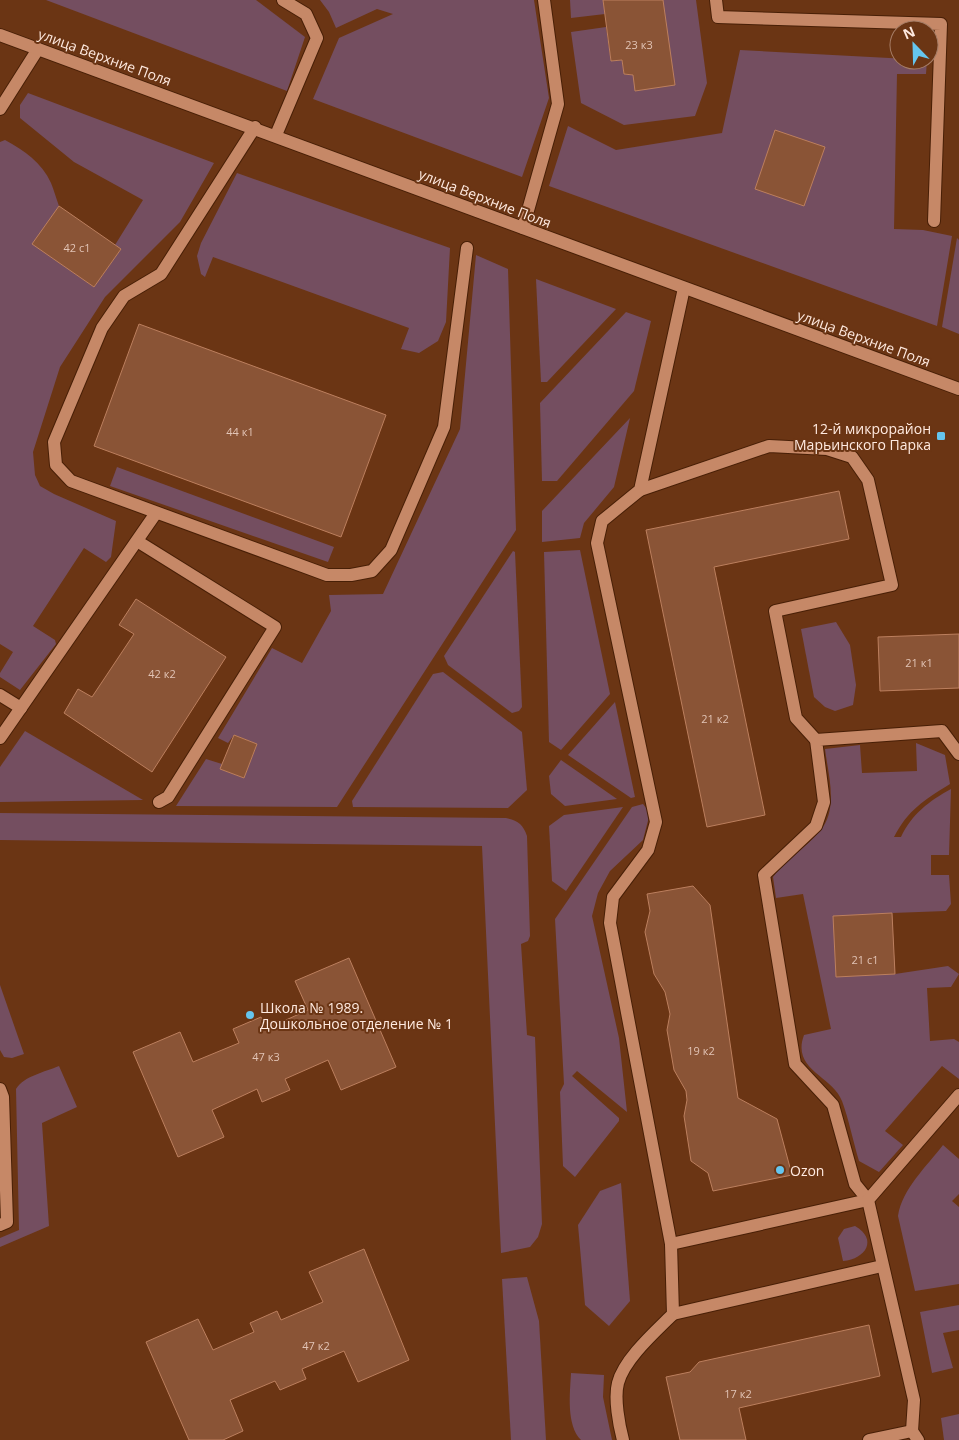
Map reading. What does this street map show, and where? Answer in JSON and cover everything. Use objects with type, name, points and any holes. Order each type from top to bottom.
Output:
[{"type":"street","points":[[276,135],[318,38],[306,14],[283,0]]},
{"type":"street","points":[[523,228],[558,104],[544,0]]},
{"type":"street","points":[[716,0],[718,17],[941,24],[934,221]]},
{"type":"street","name":"улица Верхние Поля","points":[[0,35],[255,127],[959,389]]},
{"type":"street","points":[[0,109],[38,49]]},
{"type":"street","points":[[255,127],[161,274],[124,296],[102,328],[54,442],[56,465],[71,481],[327,575],[350,575],[372,571],[392,550],[444,427],[467,248]]},
{"type":"street","points":[[640,490],[684,288]]},
{"type":"street","points":[[672,1314],[671,1244],[610,923],[613,897],[648,850],[656,822],[598,542],[602,521],[640,490],[769,446],[827,449],[852,457],[868,480],[892,586],[775,611],[796,718],[816,740],[824,802],[816,826],[764,875],[795,1064],[833,1105],[855,1184],[868,1200],[914,1400],[915,1436],[869,1440]]},
{"type":"street","points":[[0,738],[156,513]]},
{"type":"street","points":[[137,541],[275,627],[168,797],[160,802]]},
{"type":"street","points":[[0,695],[21,708]]},
{"type":"street","points":[[816,740],[942,731],[959,754]]},
{"type":"street","points":[[0,1089],[3,1097],[7,1222],[0,1225]]},
{"type":"street","points":[[671,1244],[868,1200],[959,1095]]},
{"type":"street","points":[[623,1440],[618,1420],[618,1383],[636,1351],[672,1314],[882,1266]]},
{"type":"shaded area","points":[[46,0],[256,0],[305,37],[287,91]]},
{"type":"shaded area","points":[[320,0],[534,0],[549,98],[522,177],[313,99],[339,38],[393,14],[377,9],[336,28],[329,12]]},
{"type":"shaded area","points":[[570,0],[603,0],[605,14],[571,18]]},
{"type":"shaded area","points":[[663,0],[696,0],[707,83],[695,116],[624,125],[581,103],[571,32],[606,27],[611,61],[622,60],[624,74],[633,75]]},
{"type":"shaded area","points":[[740,50],[889,58],[889,70],[926,70],[926,74],[897,74],[894,229],[923,230],[952,236],[937,326],[549,186],[568,126],[616,150],[722,133]]},
{"type":"shaded area","points":[[28,93],[214,163],[180,222],[105,297],[60,367],[33,452],[35,475],[40,486],[54,494],[116,521],[111,557],[106,562],[84,548],[33,626],[55,640],[56,644],[20,690],[0,677],[0,673],[13,652],[0,644],[0,142],[5,140],[38,163],[51,183],[59,206],[33,244],[94,287],[121,249],[115,245],[143,200],[74,162],[20,118],[20,105]]},
{"type":"shaded area","points":[[237,173],[450,248],[446,322],[438,341],[419,353],[401,349],[409,328],[213,257],[205,277],[201,274],[197,256],[201,243]]},
{"type":"shaded area","points":[[957,238],[959,240],[959,334],[942,327]]},
{"type":"shaded area","points":[[476,255],[508,269],[516,530],[337,807],[176,806],[206,759],[222,764],[220,769],[244,778],[257,744],[234,735],[228,743],[218,738],[272,648],[302,663],[331,611],[329,595],[383,594],[460,429]]},
{"type":"shaded area","points":[[536,279],[616,309],[547,382],[541,382]]},
{"type":"shaded area","points":[[626,312],[651,321],[634,391],[557,481],[542,481],[540,403]]},
{"type":"shaded area","points":[[630,418],[614,487],[584,523],[580,538],[542,542],[542,511]]},
{"type":"shaded area","points":[[117,467],[334,547],[328,562],[110,486]]},
{"type":"shaded area","points":[[580,550],[610,694],[561,750],[549,742],[544,552]]},
{"type":"shaded area","points":[[513,551],[515,552],[522,707],[519,711],[512,713],[448,665],[444,656]]},
{"type":"shaded area","points":[[836,622],[850,645],[856,685],[853,705],[835,711],[825,707],[814,697],[801,629]]},
{"type":"shaded area","points":[[443,672],[522,732],[527,790],[508,808],[353,807],[352,801],[433,674]]},
{"type":"shaded area","points":[[615,702],[635,797],[631,798],[568,755]]},
{"type":"shaded area","points":[[25,731],[143,800],[0,802],[0,767]]},
{"type":"shaded area","points":[[916,743],[945,755],[950,784],[918,806],[905,820],[894,837],[901,837],[910,821],[922,809],[935,798],[951,789],[949,855],[931,855],[931,875],[949,875],[951,904],[946,911],[892,913],[895,974],[948,966],[959,974],[951,987],[927,988],[930,1041],[954,1039],[959,1042],[959,1079],[942,1066],[885,1131],[903,1145],[879,1172],[859,1161],[842,1101],[837,1092],[808,1065],[803,1057],[804,1035],[831,1029],[803,894],[776,898],[773,877],[820,831],[826,822],[831,802],[831,791],[825,749],[860,745],[862,773],[917,771]]},
{"type":"shaded area","points":[[561,760],[617,799],[565,806],[551,794],[549,776]]},
{"type":"shaded area","points":[[643,804],[650,813],[643,840],[610,871],[598,893],[592,916],[619,1038],[627,1112],[577,1071],[572,1076],[619,1118],[619,1121],[575,1177],[563,1166],[560,1092],[564,1084],[555,919],[632,807]]},
{"type":"shaded area","points":[[623,807],[566,891],[552,881],[549,826],[564,815]]},
{"type":"shaded area","points":[[0,813],[506,818],[520,824],[527,836],[530,936],[528,941],[521,944],[527,1035],[535,1037],[542,1224],[538,1237],[530,1247],[501,1253],[482,846],[0,840]]},
{"type":"shaded area","points":[[0,985],[24,1054],[12,1058],[4,1057],[0,1050]]},
{"type":"shaded area","points":[[59,1066],[77,1107],[42,1123],[49,1226],[0,1247],[0,1238],[19,1230],[16,1089],[29,1078]]},
{"type":"shaded area","points":[[943,1145],[959,1159],[959,1194],[952,1201],[959,1207],[959,1284],[915,1291],[898,1216],[904,1196]]},
{"type":"shaded area","points":[[621,1183],[630,1301],[609,1326],[585,1305],[578,1225],[600,1191]]},
{"type":"shaded area","points":[[855,1226],[866,1237],[866,1248],[858,1257],[843,1261],[838,1238],[844,1229]]},
{"type":"shaded area","points":[[527,1277],[539,1321],[546,1440],[511,1440],[502,1279]]},
{"type":"shaded area","points":[[959,1305],[959,1330],[943,1333],[953,1368],[932,1373],[920,1312]]},
{"type":"shaded area","points":[[571,1373],[604,1375],[603,1397],[612,1440],[581,1440],[576,1434],[570,1408]]},
{"type":"shaded area","points":[[959,1414],[959,1440],[944,1440],[941,1418]]},
{"type":"building","points":[[603,0],[663,0],[675,85],[635,91],[633,75],[624,74],[622,60],[611,61]]},
{"type":"building","points":[[775,130],[825,147],[804,206],[755,189]]},
{"type":"building","points":[[59,206],[121,249],[94,287],[32,244]]},
{"type":"building","points":[[139,324],[386,415],[341,537],[94,446]]},
{"type":"building","points":[[839,491],[849,539],[714,567],[765,815],[707,827],[646,530]]},
{"type":"building","points":[[136,599],[226,657],[152,772],[64,713],[78,689],[92,697],[134,634],[119,625]]},
{"type":"building","points":[[959,634],[959,688],[880,691],[878,637]]},
{"type":"building","points":[[234,735],[257,744],[244,778],[220,769]]},
{"type":"building","points":[[693,886],[710,905],[738,1098],[777,1119],[792,1175],[713,1191],[708,1173],[691,1161],[684,1116],[687,1100],[686,1091],[674,1070],[667,1030],[670,1014],[665,992],[654,974],[645,932],[650,911],[647,894]]},
{"type":"building","points":[[892,913],[895,974],[836,977],[833,916]]},
{"type":"building","points":[[349,958],[396,1067],[341,1090],[328,1060],[285,1079],[290,1090],[262,1102],[257,1089],[212,1110],[224,1137],[178,1157],[133,1052],[180,1032],[193,1062],[239,1043],[233,1029],[261,1017],[266,1029],[308,1010],[295,981]]},
{"type":"building","points":[[364,1249],[409,1360],[358,1382],[344,1351],[302,1369],[306,1379],[280,1390],[275,1381],[230,1400],[243,1431],[223,1440],[189,1440],[146,1342],[198,1319],[213,1350],[254,1332],[250,1323],[277,1311],[281,1320],[323,1302],[309,1272]]},
{"type":"building","points":[[869,1325],[880,1376],[739,1408],[746,1440],[680,1440],[666,1377],[690,1372],[699,1362]]},
{"type":"place","name":"12-й микрорайон Марьинского Парка","points":[[941,436]]},
{"type":"place","name":"Школа № 1989. Дошкольное отделение № 1","points":[[250,1015]]},
{"type":"place","name":"Ozon","points":[[780,1170]]}]
